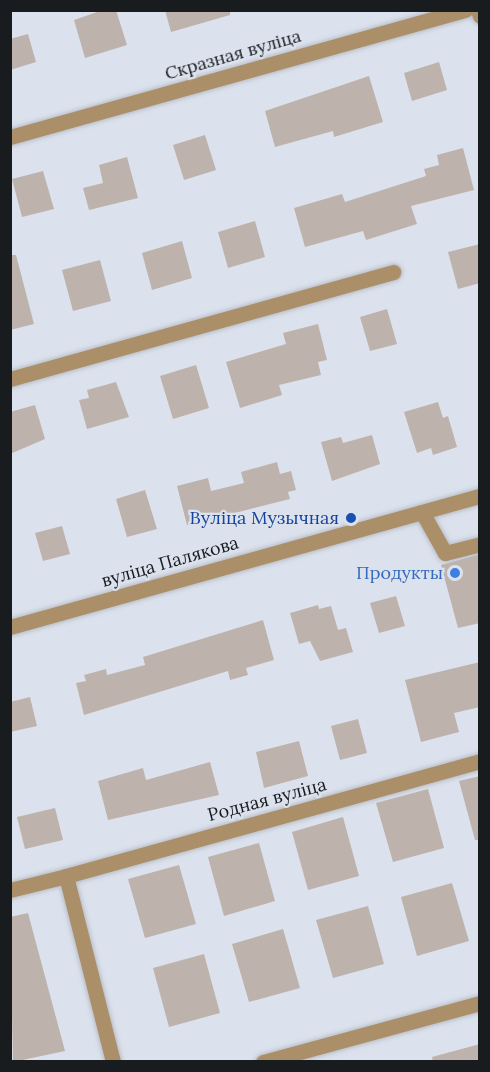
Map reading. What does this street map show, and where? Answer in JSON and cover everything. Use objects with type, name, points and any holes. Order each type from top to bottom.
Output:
[{"type":"street","name":"Скразная вуліца","points":[[10,137],[466,10]]},
{"type":"street","points":[[478,10],[480,16]]},
{"type":"street","points":[[10,379],[393,272]]},
{"type":"street","name":"вуліца Палякова","points":[[10,627],[480,496]]},
{"type":"street","points":[[422,512],[445,554],[480,544]]},
{"type":"street","name":"Родная вуліца","points":[[10,890],[480,762]]},
{"type":"street","points":[[66,876],[113,1062]]},
{"type":"street","points":[[263,1062],[480,1003]]},
{"type":"building","points":[[103,10],[116,10],[127,45],[85,58],[74,20]]},
{"type":"building","points":[[165,10],[230,10],[230,15],[171,32]]},
{"type":"building","points":[[28,34],[36,62],[10,70],[10,39]]},
{"type":"building","points":[[439,62],[447,90],[412,101],[404,73]]},
{"type":"building","points":[[369,76],[383,122],[334,137],[333,131],[275,147],[265,111]]},
{"type":"building","points":[[205,135],[216,170],[184,180],[173,145]]},
{"type":"building","points":[[463,148],[474,190],[411,206],[417,224],[366,240],[363,231],[305,247],[294,208],[342,194],[345,202],[426,176],[424,169],[439,165],[437,155]]},
{"type":"building","points":[[127,157],[138,198],[89,210],[83,188],[103,183],[99,165]]},
{"type":"building","points":[[43,171],[54,209],[22,217],[12,179]]},
{"type":"building","points":[[255,221],[265,257],[228,268],[218,232]]},
{"type":"building","points":[[182,241],[192,278],[152,290],[142,253]]},
{"type":"building","points":[[480,244],[480,283],[458,289],[448,252]]},
{"type":"building","points":[[10,255],[16,255],[34,324],[10,330]]},
{"type":"building","points":[[100,260],[111,301],[73,311],[62,270]]},
{"type":"building","points":[[387,309],[397,344],[370,351],[360,317]]},
{"type":"building","points":[[318,324],[327,360],[318,362],[321,375],[279,385],[282,395],[240,408],[226,362],[286,344],[283,333]]},
{"type":"building","points":[[196,365],[209,408],[173,419],[160,376]]},
{"type":"building","points":[[116,382],[129,417],[87,429],[79,400],[89,398],[87,390]]},
{"type":"building","points":[[438,402],[443,418],[448,416],[457,447],[433,455],[431,448],[417,453],[404,412]]},
{"type":"building","points":[[35,405],[45,439],[10,454],[10,412]]},
{"type":"building","points":[[372,435],[380,464],[332,481],[321,442],[341,437],[343,443]]},
{"type":"building","points":[[277,462],[280,474],[291,471],[296,490],[288,492],[290,499],[187,525],[177,486],[208,478],[211,491],[244,483],[241,472]]},
{"type":"building","points":[[145,490],[157,529],[127,537],[116,499]]},
{"type":"building","points":[[62,526],[70,554],[43,561],[35,533]]},
{"type":"building","points":[[480,554],[480,623],[458,628],[441,565]]},
{"type":"building","points":[[396,596],[405,626],[379,633],[370,603]]},
{"type":"building","points":[[318,605],[319,609],[331,606],[338,630],[346,628],[353,652],[320,661],[310,641],[299,644],[290,613]]},
{"type":"building","points":[[263,620],[274,660],[246,668],[248,675],[230,680],[228,671],[84,715],[76,683],[86,681],[84,675],[106,669],[107,675],[145,665],[143,657]]},
{"type":"building","points":[[480,662],[480,707],[454,713],[459,732],[421,742],[405,680]]},
{"type":"building","points":[[30,697],[37,726],[10,732],[10,702]]},
{"type":"building","points":[[358,719],[367,753],[340,760],[331,726]]},
{"type":"building","points":[[299,741],[308,776],[264,788],[256,752]]},
{"type":"building","points":[[210,762],[219,795],[108,820],[98,781],[143,768],[146,780]]},
{"type":"building","points":[[480,776],[480,840],[475,840],[459,781]]},
{"type":"building","points":[[428,789],[444,848],[393,862],[376,803]]},
{"type":"building","points":[[55,808],[63,840],[25,849],[17,817]]},
{"type":"building","points":[[343,817],[359,876],[308,890],[292,832]]},
{"type":"building","points":[[259,843],[275,901],[224,916],[208,857]]},
{"type":"building","points":[[179,865],[196,924],[145,938],[128,879]]},
{"type":"building","points":[[452,883],[469,941],[417,956],[401,897]]},
{"type":"building","points":[[368,906],[384,964],[333,978],[316,920]]},
{"type":"building","points":[[28,913],[65,1051],[13,1062],[10,917]]},
{"type":"building","points":[[283,929],[300,988],[249,1002],[232,944]]},
{"type":"building","points":[[204,954],[220,1013],[169,1027],[153,968]]},
{"type":"building","points":[[480,1044],[480,1062],[433,1062],[432,1057]]},
{"type":"place","name":"Вуліца Музычная","points":[[351,518]]},
{"type":"place","name":"Продукты","points":[[455,573]]}]
